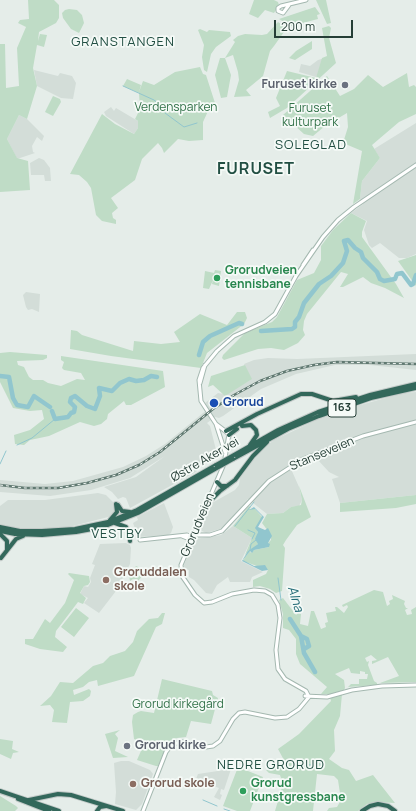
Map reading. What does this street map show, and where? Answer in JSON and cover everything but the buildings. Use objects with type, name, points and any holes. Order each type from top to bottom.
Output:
[{"type":"highway","name":"Østre Aker vei","points":[[233,457],[249,446],[307,416],[370,395],[416,384]]},
{"type":"highway","name":"Østre Aker vei","points":[[0,531],[25,535],[69,533],[114,523],[138,513],[233,457],[298,425],[342,408],[416,388]]},
{"type":"highway","name":"163","points":[[227,434],[263,411],[295,396],[309,394],[335,402],[370,395]]},
{"type":"highway","name":"163","points":[[227,434],[242,426],[263,411]]},
{"type":"highway","points":[[242,426],[251,425],[256,430],[256,437],[249,446]]},
{"type":"highway","name":"163","points":[[208,502],[228,486],[253,456],[271,438]]},
{"type":"highway","name":"Østre Aker vei","points":[[0,527],[20,531],[42,531],[82,528],[108,522],[131,512],[216,467]]},
{"type":"highway","points":[[217,482],[220,485],[228,486]]},
{"type":"highway","points":[[108,522],[116,514],[116,504],[122,511],[131,512]]},
{"type":"highway","points":[[114,523],[126,528],[129,532],[130,541]]},
{"type":"highway","points":[[0,534],[7,541],[7,550]]},
{"type":"highway","points":[[1,558],[16,540],[25,535]]},
{"type":"highway","points":[[0,791],[59,811]]},
{"type":"highway","points":[[9,794],[23,802],[49,811]]},
{"type":"highway","points":[[29,800],[68,794],[123,811]]},
{"type":"highway","points":[[362,811],[370,806],[378,804],[388,806],[395,811]]},
{"type":"highway","points":[[97,811],[100,807],[107,806]]},
{"type":"street","points":[[289,5],[306,0]]},
{"type":"street","name":"Grorudveien","points":[[225,454],[221,436],[216,424],[202,403],[199,384],[205,366],[217,351],[234,336],[265,322],[275,314],[286,292],[307,258],[331,228],[347,212],[416,165]]},
{"type":"street","name":"Stanseveien","points":[[140,540],[216,534],[225,529],[259,491],[278,474],[298,462],[348,441],[416,422]]},
{"type":"street","name":"Grorudveien","points":[[216,424],[227,434],[223,468],[180,571],[186,583],[200,601],[210,603],[232,594],[258,590],[267,591],[274,597],[280,618],[276,650],[277,665],[285,679],[306,691],[307,696]]},
{"type":"street","points":[[227,434],[224,440],[221,436],[227,434]]},
{"type":"street","points":[[142,811],[166,752],[172,744],[182,742],[211,747],[220,742],[233,719],[239,713],[245,712],[272,718],[284,717],[295,713],[305,702],[307,696],[326,697],[342,692],[382,686],[416,685]]},
{"type":"shaded area","points":[[328,57],[322,71],[316,77],[299,72],[301,64],[310,66],[318,60]]},
{"type":"shaded area","points":[[34,70],[58,76],[60,73],[72,76],[76,83],[73,99],[61,98],[37,86]]},
{"type":"shaded area","points":[[111,107],[114,111],[116,108],[138,121],[138,128],[134,134],[106,116],[104,112]]},
{"type":"shaded area","points":[[19,115],[27,119],[44,136],[42,141],[37,137],[32,146],[33,152],[35,153],[17,159],[7,139]]},
{"type":"shaded area","points":[[416,123],[416,254],[407,258],[399,258],[380,243],[372,248],[369,245],[364,230],[367,221],[351,213],[363,204],[360,199],[362,181],[380,158],[374,149]]},
{"type":"shaded area","points":[[39,158],[44,160],[50,168],[51,181],[45,181],[44,175],[31,175],[30,163]]},
{"type":"shaded area","points":[[26,292],[40,294],[39,312],[32,309],[28,310],[26,307],[23,295]]},
{"type":"shaded area","points":[[416,354],[416,370],[370,365],[335,365],[296,374],[261,389],[223,416],[219,418],[215,417],[207,423],[210,426],[216,450],[196,472],[130,508],[126,498],[123,497],[118,499],[112,492],[104,487],[136,477],[165,456],[130,478],[91,490],[50,496],[0,492],[0,480],[45,484],[73,481],[123,467],[146,456],[165,444],[208,409],[205,403],[218,393],[224,394],[250,380],[244,364],[254,360],[268,358],[297,359]]},
{"type":"shaded area","points":[[416,392],[416,495],[340,503],[332,479],[339,477],[329,472],[317,459],[313,458],[291,469],[299,487],[302,500],[299,506],[291,507],[283,513],[267,514],[248,499],[232,519],[220,529],[206,533],[200,530],[212,503],[235,490],[239,485],[240,478],[261,450],[274,440],[325,416],[342,410],[404,393]]},
{"type":"shaded area","points":[[98,493],[106,495],[113,502],[116,510],[112,516],[69,527],[45,529],[19,528],[0,524],[0,506],[8,500],[45,500]]},
{"type":"shaded area","points":[[164,503],[173,527],[171,533],[168,535],[138,537],[133,523],[138,520],[137,517]]},
{"type":"shaded area","points":[[233,526],[252,538],[241,561],[263,572],[252,577],[250,582],[230,582],[228,577],[217,585],[212,594],[206,593],[194,580],[189,577],[189,570],[183,568],[184,565],[195,539],[221,535]]},
{"type":"shaded area","name":"Groruddalen skole","points":[[126,543],[130,545],[131,548],[130,564],[116,591],[99,613],[84,603],[88,598],[80,594],[84,586],[88,587],[91,582],[90,578],[95,565],[92,564],[100,544]]},
{"type":"shaded area","name":"Grorud skole","points":[[129,761],[150,770],[153,774],[142,804],[136,810],[115,804],[116,792],[114,763]]},
{"type":"shaded area","points":[[231,769],[224,790],[221,789],[220,794],[222,795],[220,800],[214,797],[219,788],[196,779],[198,774]]},
{"type":"green space","points":[[28,0],[54,0],[59,5],[59,18],[56,23],[39,32],[38,41],[40,34],[47,35],[44,47],[37,45],[33,68],[37,86],[27,119],[19,115],[7,139],[17,158],[28,161],[30,190],[0,192],[0,44],[5,44],[6,88],[19,86],[17,48],[26,27],[18,23],[20,20],[29,19]]},
{"type":"green space","points":[[254,0],[274,0],[278,2],[279,5],[274,13],[265,10],[258,18],[249,14]]},
{"type":"green space","points":[[316,0],[326,0],[331,23],[327,24]]},
{"type":"green space","points":[[315,7],[320,14],[317,15],[318,19],[291,26],[284,32],[270,51],[263,76],[246,90],[251,96],[234,97],[239,80],[238,72],[233,55],[225,58],[235,42],[233,40],[238,36],[245,34],[267,34],[278,22],[287,28],[286,23],[279,19]]},
{"type":"green space","points":[[69,9],[77,10],[82,15],[84,23],[79,33],[71,29],[63,18],[62,13]]},
{"type":"green space","points":[[329,26],[331,28],[329,38],[336,63],[287,108],[270,118],[268,112],[280,106],[276,98],[287,71],[316,78],[322,58],[327,56],[322,28]]},
{"type":"green space","points":[[200,29],[207,32],[209,30],[230,32],[231,36],[216,47],[211,54],[207,72],[204,70],[202,57],[204,45],[198,30]]},
{"type":"green space","points":[[312,41],[312,49],[295,60],[289,58],[296,51]]},
{"type":"green space","points":[[220,58],[225,58],[231,75],[227,97],[221,98],[215,75]]},
{"type":"green space","name":"Verdensparken","points":[[200,67],[203,74],[206,75],[215,103],[209,109],[203,122],[203,140],[189,141],[178,139],[164,153],[158,143],[142,159],[135,180],[111,198],[118,208],[112,213],[113,218],[116,220],[116,224],[102,221],[96,215],[91,188],[87,182],[79,175],[70,174],[102,114],[115,124],[134,134],[138,128],[138,121],[135,119],[140,109],[139,93],[123,86],[127,79],[141,85],[139,92],[143,81],[154,85],[175,72]]},
{"type":"green space","name":"Furuset kulturpark","points":[[407,73],[409,87],[414,85],[416,87],[416,114],[399,122],[372,145],[380,158],[362,181],[360,199],[353,204],[362,151],[343,143],[348,127],[347,113],[325,126],[313,136],[304,134],[283,115],[327,76],[340,96],[354,89],[368,75],[383,87]]},
{"type":"green space","points":[[53,96],[60,99],[61,102],[53,116],[45,112]]},
{"type":"green space","points":[[351,213],[366,221],[362,232],[362,237],[396,284],[404,298],[385,288],[371,283],[363,277],[340,287],[348,274],[341,272],[307,314],[304,321],[303,330],[305,335],[298,343],[284,350],[271,348],[258,349],[224,360],[222,358],[223,355],[245,333],[272,322],[277,317],[297,280],[314,273],[321,260],[321,246],[333,230]]},
{"type":"green space","points":[[416,255],[416,286],[398,261]]},
{"type":"green space","points":[[215,270],[221,271],[219,286],[212,284],[213,280],[209,289],[203,288],[205,271],[214,273]]},
{"type":"green space","points":[[237,312],[245,312],[247,318],[244,324],[207,353],[201,368],[70,349],[71,330],[77,331],[82,335],[133,351],[134,341],[161,344],[180,342],[174,332],[200,314],[227,325]]},
{"type":"green space","points":[[10,352],[47,355],[47,358],[43,360],[17,361],[18,365],[24,367],[29,377],[33,380],[43,380],[48,383],[61,386],[77,379],[85,380],[81,373],[64,370],[62,368],[64,362],[61,360],[61,356],[163,371],[165,387],[131,405],[126,405],[124,401],[108,414],[107,419],[101,424],[94,426],[80,422],[49,436],[30,440],[24,445],[15,444],[14,435],[30,430],[44,419],[42,410],[30,411],[13,408],[0,382],[0,353]]},
{"type":"green space","points":[[245,365],[252,379],[225,396],[213,385],[208,387],[211,376]]},
{"type":"green space","points":[[299,486],[311,517],[297,525],[283,545],[285,548],[282,591],[276,593],[270,589],[260,586],[253,587],[253,580],[266,574],[268,570],[243,561],[250,551],[251,553],[254,550],[269,547],[268,543],[271,540],[271,535],[262,523],[267,514],[283,513],[291,507],[301,505],[302,500]]},
{"type":"green space","points":[[416,495],[416,504],[396,508],[340,512],[340,503]]},
{"type":"green space","points":[[249,506],[251,507],[249,509],[255,509],[262,517],[256,528],[258,532],[258,544],[245,555],[252,538],[233,526]]},
{"type":"green space","points":[[136,566],[147,571],[138,581],[133,579],[130,581],[129,575]]},
{"type":"green space","points":[[68,574],[89,576],[90,582],[88,585],[84,586],[80,593],[86,598],[83,604],[78,602],[56,631],[55,637],[67,647],[63,652],[40,649],[25,644],[25,639],[33,639],[45,619],[50,623],[65,603],[74,580]]},
{"type":"green space","points":[[374,590],[383,592],[387,606],[390,604],[389,601],[393,599],[392,595],[405,601],[404,604],[406,608],[408,608],[405,610],[407,615],[412,614],[411,610],[416,607],[416,682],[380,683],[399,676],[388,657],[372,664],[372,661],[377,660],[371,655],[365,658],[367,662],[369,661],[368,665],[377,685],[348,687],[351,684],[359,684],[359,679],[367,679],[368,674],[365,674],[365,672],[360,671],[360,674],[351,673],[349,668],[335,674],[344,680],[345,688],[342,694],[340,716],[334,730],[335,751],[329,759],[342,768],[349,770],[356,781],[373,775],[395,803],[377,802],[367,804],[358,811],[327,811],[329,808],[337,807],[341,800],[338,780],[334,776],[317,774],[313,811],[275,811],[283,784],[280,775],[269,773],[266,770],[279,768],[285,762],[278,749],[299,734],[331,701],[329,694],[321,694],[327,687],[300,664],[296,654],[296,639],[289,630],[283,628],[283,614],[279,600],[283,598],[296,615],[298,613],[301,614],[300,624],[308,626],[311,611],[314,611],[321,629],[326,627],[325,623],[328,622],[326,613],[336,611],[335,607],[337,607],[344,613],[348,607],[347,605],[343,607],[342,605]]},
{"type":"green space","points":[[76,608],[89,618],[74,637],[61,627]]},
{"type":"green space","points":[[162,613],[165,613],[162,624],[156,627],[134,676],[98,686],[97,680],[89,682],[83,687],[73,690],[74,695],[89,689],[91,691],[90,696],[83,701],[70,702],[67,723],[52,722],[54,710],[50,705],[40,706],[51,696],[60,682],[73,683],[93,666],[103,663],[110,656],[125,651],[133,642],[137,631],[149,619],[158,618]]},
{"type":"green space","name":"Grorud kirkegård","points":[[162,679],[212,691],[213,695],[218,698],[211,724],[191,721],[186,737],[177,738],[168,742],[158,766],[156,766],[137,760],[144,744],[134,739],[132,722],[133,715],[138,712],[154,713]]},
{"type":"green space","points":[[120,730],[115,734],[118,738],[115,751],[128,757],[113,758],[105,734]]},
{"type":"green space","points":[[0,739],[13,741],[12,749],[19,752],[13,753],[11,759],[0,754]]},
{"type":"green space","name":"Grorud kunstgressbane","points":[[238,767],[263,777],[250,811],[237,811],[223,806]]},
{"type":"green space","points":[[0,796],[18,808],[15,811],[0,811]]},
{"type":"water","points":[[254,507],[264,517],[258,527],[265,530],[268,528],[272,536],[268,543],[270,544],[269,547],[254,550],[252,553],[250,551],[243,560],[254,566],[265,565],[268,570],[262,571],[242,561],[248,551],[258,544],[255,539],[258,532],[255,528],[262,516],[255,509],[249,510]]},
{"type":"waterway","points":[[123,86],[154,100],[160,105]]},
{"type":"waterway","points":[[165,113],[184,127],[197,123]]},
{"type":"waterway","points":[[261,331],[292,329],[295,327],[295,322],[299,317],[304,303],[319,284],[331,276],[343,263],[347,251],[344,241],[348,240],[361,252],[363,258],[377,272],[380,279],[384,281],[395,279],[397,274],[402,273],[411,285],[413,284],[416,275]]},
{"type":"waterway","points":[[199,355],[203,342],[210,336],[239,323],[242,324]]},
{"type":"waterway","points":[[0,376],[9,377],[13,398],[17,405],[28,407],[34,396],[50,407]]},
{"type":"waterway","points":[[52,411],[55,419],[68,417],[74,412],[75,407],[70,402],[71,398],[75,396],[87,406],[95,409],[100,396],[99,388],[112,391],[120,383],[129,379],[136,381],[144,380],[151,376],[157,377]]},
{"type":"waterway","points":[[17,445],[32,438],[55,419]]},
{"type":"waterway","points":[[0,464],[6,451]]},
{"type":"waterway","points":[[235,526],[254,502]]},
{"type":"waterway","points":[[248,530],[255,533],[252,539]]},
{"type":"waterway","points":[[250,550],[251,544],[256,540]]},
{"type":"waterway","name":"Alna","points":[[278,578],[281,600]]},
{"type":"waterway","name":"Alna","points":[[290,619],[301,636],[304,653],[315,672]]},
{"type":"waterway","points":[[301,636],[307,639],[309,646],[304,649]]},
{"type":"waterway","points":[[286,768],[316,764]]},
{"type":"waterway","points":[[203,800],[217,806]]},
{"type":"waterway","points":[[224,809],[230,811]]},
{"type":"railway","points":[[0,485],[25,488],[58,488],[87,483],[116,475],[139,465],[160,452],[213,409],[234,395],[260,381],[287,371],[337,362],[416,364]]},
{"type":"place","name":"Furuset kirke","points":[[345,85]]},
{"type":"place","name":"Grorudveien tennisbane","points":[[217,278]]},
{"type":"place","name":"Grorud","points":[[214,403]]},
{"type":"place","name":"Groruddalen skole","points":[[106,580]]},
{"type":"place","name":"Grorud kirke","points":[[127,746]]},
{"type":"place","name":"Grorud skole","points":[[133,784]]},
{"type":"place","name":"Grorud kunstgressbane","points":[[243,791]]},
{"type":"district","name":"GRANSTANGEN","points":[[123,42]]},
{"type":"district","name":"SOLEGLAD","points":[[311,145]]},
{"type":"district","name":"FURUSET","points":[[256,170]]},
{"type":"district","name":"VESTBY","points":[[117,534]]},
{"type":"district","name":"NEDRE GRORUD","points":[[271,765]]}]
